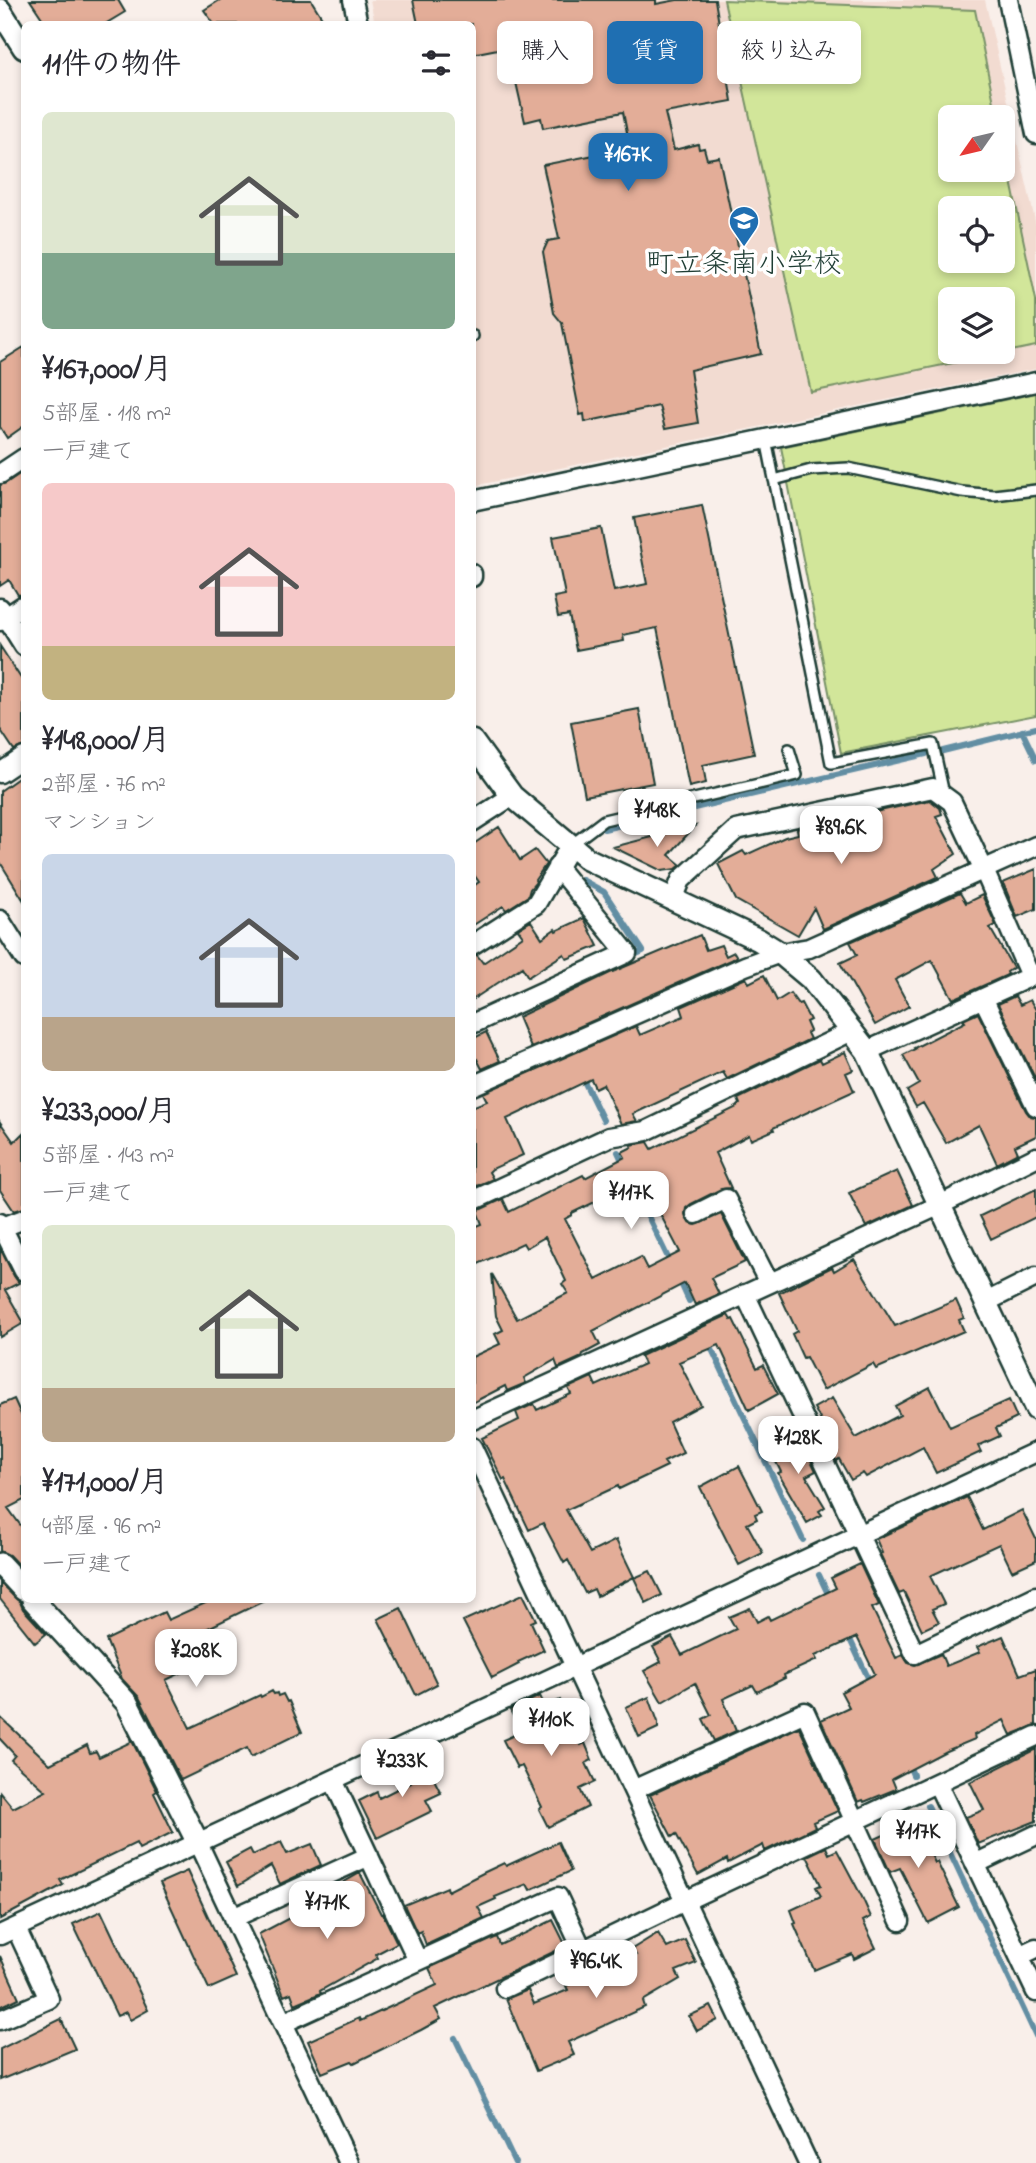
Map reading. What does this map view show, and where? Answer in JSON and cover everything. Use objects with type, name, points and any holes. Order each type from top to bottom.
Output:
[{"type":"street","points":[[353,0],[357,21]]},
{"type":"street","points":[[1008,0],[1036,134]]},
{"type":"street","points":[[0,10],[21,43]]},
{"type":"street","points":[[476,500],[1036,382]]},
{"type":"street","points":[[0,474],[21,460]]},
{"type":"street","points":[[21,606],[2,615],[21,642]]},
{"type":"street","points":[[476,746],[512,796],[587,859],[759,940],[780,953],[811,979],[867,1051],[1036,1409]]},
{"type":"street","points":[[0,773],[21,759]]},
{"type":"street","points":[[673,900],[681,880],[736,830],[933,789],[953,802],[1033,975],[867,1051]]},
{"type":"street","points":[[476,819],[512,796]]},
{"type":"street","points":[[476,942],[536,904],[570,846]]},
{"type":"street","points":[[476,1084],[745,966],[780,953],[809,948],[1036,846]]},
{"type":"street","points":[[476,1022],[627,953],[557,867]]},
{"type":"street","points":[[0,920],[21,953]]},
{"type":"street","points":[[983,998],[1036,1106]]},
{"type":"street","points":[[476,1199],[609,1137],[646,1130],[852,1031]]},
{"type":"street","points":[[476,1418],[940,1205],[1036,1157]]},
{"type":"street","points":[[696,1214],[726,1199],[769,1283]]},
{"type":"street","points":[[21,1220],[2,1225],[21,1265]]},
{"type":"street","points":[[986,1302],[1036,1277]]},
{"type":"street","points":[[745,1294],[915,1654],[1036,1596]]},
{"type":"street","points":[[0,2020],[48,1999],[8,1931],[1036,1452]]},
{"type":"street","points":[[476,1455],[808,2163]]},
{"type":"street","points":[[0,1563],[21,1587]]},
{"type":"street","points":[[36,1603],[127,1703],[198,1843],[349,2163]]},
{"type":"street","points":[[633,1790],[805,1712],[900,1921]]},
{"type":"street","points":[[505,1988],[1036,1736]]},
{"type":"street","points":[[333,1780],[418,1961]]},
{"type":"street","points":[[937,1783],[1036,1992]]},
{"type":"street","points":[[975,1864],[1036,1835]]},
{"type":"street","points":[[233,1918],[369,1856]]},
{"type":"street","points":[[283,2023],[558,1897],[583,1951]]},
{"type":"street","points":[[1019,1956],[1036,1948]]},
{"type":"lane","points":[[766,439],[831,763],[933,744],[944,796]]},
{"type":"lane","points":[[774,480],[811,470],[848,468],[962,492],[994,495],[1036,490]]},
{"type":"lane","points":[[570,846],[604,820],[797,775],[789,750]]},
{"type":"shaded area","points":[[370,0],[985,0],[1009,105],[938,105],[938,182],[1015,182],[1015,132],[1036,225],[1036,369],[478,485],[476,21],[374,21]]},
{"type":"green space","points":[[724,0],[975,10],[995,105],[938,105],[938,182],[1011,182],[1014,196],[938,196],[938,273],[1015,273],[1015,200],[1036,300],[1036,346],[1015,350],[1015,287],[938,287],[938,364],[948,364],[811,392],[743,84],[861,84],[861,21],[729,21]]},
{"type":"green space","points":[[1036,393],[1036,715],[841,753],[781,447]]},
{"type":"building","points":[[30,0],[118,0],[125,12],[110,21],[44,21]]},
{"type":"building","points":[[220,0],[311,0],[324,21],[212,21],[204,10]]},
{"type":"building","points":[[413,0],[656,0],[656,4],[677,0],[715,0],[719,21],[717,84],[729,84],[732,101],[665,113],[674,150],[698,144],[699,149],[704,148],[707,159],[719,157],[761,354],[690,370],[698,423],[665,429],[659,406],[585,422],[584,414],[580,415],[562,323],[554,313],[543,252],[548,241],[559,239],[543,165],[630,148],[623,112],[543,128],[541,118],[525,122],[516,84],[593,84],[593,21],[497,21],[497,49],[476,53],[476,21],[417,21]]},
{"type":"building","points":[[21,349],[21,428],[7,438],[0,427],[0,362]]},
{"type":"building","points":[[21,473],[21,594],[18,595],[9,580],[0,586],[0,485]]},
{"type":"building","points":[[702,505],[754,754],[703,765],[706,783],[689,787],[657,628],[623,635],[624,641],[576,650],[569,615],[558,617],[554,597],[565,595],[553,537],[601,528],[614,591],[647,584],[634,518]]},
{"type":"building","points":[[0,646],[21,678],[21,747],[14,750],[0,729]]},
{"type":"building","points":[[639,709],[653,783],[585,796],[571,722]]},
{"type":"building","points":[[21,776],[21,896],[0,862],[0,791]]},
{"type":"building","points":[[930,800],[940,808],[942,814],[936,816],[956,854],[934,869],[938,877],[823,929],[814,908],[798,935],[736,900],[718,864],[743,851],[746,855],[798,834],[797,829]]},
{"type":"building","points":[[695,826],[669,855],[681,865],[676,869],[662,871],[613,847]]},
{"type":"building","points":[[499,827],[520,860],[535,850],[546,864],[528,896],[506,910],[503,906],[476,923],[476,884],[479,882],[476,878],[476,842]]},
{"type":"building","points":[[1036,869],[1036,909],[1017,917],[1003,883]]},
{"type":"building","points":[[960,893],[966,903],[982,895],[996,925],[990,928],[1013,968],[1005,976],[953,999],[932,960],[895,980],[909,1006],[875,1025],[840,963],[857,955],[850,942]]},
{"type":"building","points":[[584,918],[598,946],[567,959],[564,954],[528,977],[522,967],[476,997],[476,955],[483,963],[523,936],[518,929],[531,921],[542,938],[555,929],[556,931]]},
{"type":"building","points":[[700,935],[706,950],[721,945],[726,956],[734,952],[737,957],[531,1048],[518,1017],[610,973]]},
{"type":"building","points":[[764,975],[777,1001],[790,993],[798,1004],[801,1003],[810,1020],[806,1022],[810,1039],[727,1079],[723,1072],[633,1114],[637,1121],[621,1124],[603,1084],[595,1088],[591,1079],[507,1119],[523,1155],[492,1169],[489,1172],[493,1179],[476,1186],[476,1105],[487,1101],[483,1093],[636,1026],[640,1035],[684,1016],[681,1007],[746,978],[749,983]]},
{"type":"building","points":[[1015,996],[1020,1005],[1030,1000],[1036,1010],[1036,1080],[998,1004]]},
{"type":"building","points":[[978,1013],[1026,1111],[1030,1116],[1036,1117],[1036,1136],[1015,1146],[1018,1153],[997,1164],[979,1125],[946,1143],[923,1103],[916,1107],[907,1091],[919,1084],[903,1055]]},
{"type":"building","points":[[486,1032],[500,1061],[482,1069],[476,1059],[476,1037]]},
{"type":"building","points":[[845,1052],[853,1070],[846,1073],[854,1091],[773,1128],[774,1130],[751,1140],[749,1135],[715,1153],[731,1188],[721,1189],[686,1208],[685,1214],[689,1223],[696,1225],[721,1214],[745,1262],[711,1278],[719,1294],[695,1305],[685,1283],[593,1331],[600,1345],[582,1357],[558,1368],[555,1360],[524,1378],[526,1383],[507,1391],[505,1386],[476,1401],[476,1355],[500,1344],[495,1334],[503,1330],[496,1316],[492,1274],[517,1319],[568,1293],[562,1284],[566,1281],[545,1237],[526,1248],[523,1243],[476,1265],[476,1226],[482,1224],[477,1211],[503,1199],[509,1212],[625,1157],[622,1152],[632,1147],[631,1145],[648,1142],[652,1149],[737,1107],[740,1104],[738,1099],[820,1059],[822,1063]],"holes":[[[640,1186],[643,1191],[647,1189],[680,1252],[647,1269],[641,1257],[596,1280],[565,1219],[601,1199],[604,1205]]]},
{"type":"building","points":[[0,1122],[14,1142],[21,1135],[21,1209],[14,1211],[0,1190]]},
{"type":"building","points":[[897,1171],[913,1205],[866,1227],[849,1193]]},
{"type":"building","points":[[1036,1189],[1036,1217],[991,1239],[980,1216]]},
{"type":"building","points":[[0,1248],[19,1283],[5,1290],[21,1318],[21,1325],[0,1337]]},
{"type":"building","points":[[854,1259],[895,1326],[956,1300],[964,1318],[959,1320],[964,1331],[876,1369],[873,1364],[823,1390],[792,1334],[797,1331],[779,1293],[832,1267],[834,1271]]},
{"type":"building","points":[[728,1315],[733,1319],[757,1368],[763,1365],[778,1394],[749,1410],[719,1345],[679,1362],[701,1405],[669,1422],[683,1453],[664,1462],[667,1466],[566,1510],[590,1553],[616,1540],[634,1577],[597,1596],[594,1589],[585,1593],[568,1560],[564,1563],[543,1523],[529,1530],[482,1438],[519,1420],[516,1412],[534,1404],[537,1410],[571,1394],[568,1388],[592,1377],[596,1386],[644,1364],[640,1356]]},
{"type":"building","points":[[930,1387],[950,1427],[1009,1400],[1017,1418],[996,1428],[1000,1436],[978,1446],[981,1452],[936,1473],[923,1447],[866,1477],[863,1473],[851,1480],[839,1459],[836,1461],[814,1408],[832,1398],[856,1438],[900,1415],[895,1406]]},
{"type":"building","points":[[14,1399],[21,1414],[21,1502],[8,1508],[21,1526],[21,1568],[9,1555],[0,1551],[0,1405]]},
{"type":"building","points":[[798,1433],[816,1471],[806,1476],[825,1507],[819,1511],[822,1515],[807,1523],[778,1473],[781,1472],[769,1448]]},
{"type":"building","points":[[739,1466],[762,1511],[755,1514],[757,1519],[747,1524],[763,1553],[739,1565],[700,1487]]},
{"type":"building","points":[[967,1497],[983,1530],[1022,1510],[1036,1539],[1036,1560],[1012,1571],[999,1544],[930,1576],[944,1604],[932,1609],[939,1622],[922,1630],[904,1592],[899,1594],[876,1539]]},
{"type":"building","points":[[860,1564],[879,1605],[872,1608],[896,1658],[903,1655],[908,1663],[915,1665],[941,1654],[946,1666],[980,1652],[977,1647],[1003,1636],[1020,1675],[1036,1669],[1036,1725],[1011,1735],[1004,1720],[974,1735],[975,1739],[892,1779],[896,1789],[858,1802],[821,1720],[849,1707],[841,1692],[875,1674],[857,1637],[815,1656],[817,1660],[784,1675],[785,1678],[757,1692],[753,1685],[723,1699],[736,1731],[714,1741],[703,1719],[711,1715],[695,1683],[662,1702],[644,1671],[661,1662],[653,1647],[672,1637],[682,1655],[736,1629],[729,1617],[750,1608],[757,1622],[768,1616],[770,1620],[836,1588],[831,1578]]},
{"type":"building","points":[[650,1571],[662,1595],[646,1603],[634,1578]]},
{"type":"building","points":[[0,1583],[20,1602],[46,1634],[35,1643],[0,1599]]},
{"type":"building","points":[[523,1594],[536,1620],[531,1622],[544,1650],[492,1678],[463,1621]]},
{"type":"building","points":[[205,1603],[260,1603],[204,1630],[217,1656],[166,1680],[190,1728],[272,1691],[278,1696],[283,1694],[287,1702],[289,1701],[302,1732],[251,1757],[247,1748],[181,1780],[139,1697],[122,1679],[106,1640],[164,1612],[168,1620]]},
{"type":"building","points":[[401,1608],[437,1684],[416,1695],[378,1619]]},
{"type":"building","points":[[540,1696],[545,1707],[560,1700],[581,1745],[585,1743],[592,1760],[586,1763],[595,1782],[580,1789],[588,1807],[548,1827],[539,1809],[542,1807],[522,1766],[517,1768],[503,1740],[521,1732],[510,1710]]},
{"type":"building","points":[[649,1697],[658,1728],[639,1737],[626,1707]]},
{"type":"building","points":[[0,1717],[50,1764],[87,1745],[90,1753],[96,1751],[99,1757],[131,1742],[129,1735],[157,1791],[154,1793],[173,1832],[139,1849],[136,1843],[60,1880],[63,1885],[0,1919],[0,1792],[13,1808],[46,1791],[11,1760],[15,1755],[0,1739]]},
{"type":"building","points":[[799,1727],[838,1811],[813,1822],[815,1827],[765,1851],[763,1845],[728,1863],[727,1859],[698,1875],[676,1834],[672,1837],[650,1795]]},
{"type":"building","points":[[1036,1749],[1036,1821],[978,1844],[966,1817],[984,1810],[970,1782]]},
{"type":"building","points":[[420,1752],[441,1793],[426,1800],[432,1811],[377,1838],[359,1801],[377,1792],[379,1798],[411,1782],[401,1761]]},
{"type":"building","points":[[915,1821],[959,1907],[928,1923],[900,1868],[890,1872],[875,1839]]},
{"type":"building","points":[[281,1842],[287,1854],[312,1844],[321,1865],[280,1884],[271,1866],[238,1886],[226,1862],[250,1849],[253,1855]]},
{"type":"building","points":[[558,1842],[571,1871],[530,1890],[527,1884],[495,1897],[496,1899],[478,1907],[484,1918],[426,1945],[421,1931],[417,1933],[404,1905],[447,1887],[448,1891],[504,1863],[506,1866]]},
{"type":"building","points":[[826,1847],[829,1854],[837,1850],[862,1897],[871,1917],[863,1921],[876,1948],[854,1959],[852,1954],[814,1970],[794,1924],[796,1923],[791,1910],[821,1896],[816,1887],[821,1885],[807,1856]]},
{"type":"building","points":[[187,1871],[236,1977],[209,1989],[160,1883]]},
{"type":"building","points":[[360,1873],[397,1943],[376,1954],[378,1958],[320,1991],[321,1993],[295,2004],[291,1993],[284,1996],[259,1934],[335,1894],[332,1889]]},
{"type":"building","points":[[101,1911],[148,2010],[130,2020],[126,2012],[117,2016],[73,1924]]},
{"type":"building","points":[[553,1920],[566,1946],[435,2008],[441,2019],[421,2030],[354,2063],[352,2061],[322,2073],[308,2041],[359,2018],[360,2021],[437,1985],[429,1968],[497,1937],[500,1945]]},
{"type":"building","points":[[658,1933],[667,1948],[685,1940],[696,1963],[676,1971],[680,1979],[643,2001],[645,2007],[568,2042],[574,2055],[536,2071],[506,1999],[528,1990],[534,2004],[568,1990],[566,1986],[636,1955],[632,1949]]},
{"type":"building","points":[[0,1956],[19,1998],[0,2007]]},
{"type":"building","points":[[711,2006],[718,2020],[697,2031],[689,2016]]},
{"type":"building","points":[[61,2019],[75,2049],[0,2080],[0,2049]]},
{"type":"waterway","points":[[943,751],[1036,728]]},
{"type":"waterway","points":[[1022,731],[1036,760]]},
{"type":"waterway","points":[[604,829],[926,754]]},
{"type":"waterway","points":[[582,880],[604,892],[643,951],[628,958]]},
{"type":"waterway","points":[[581,1075],[603,1120]]},
{"type":"waterway","points":[[618,1152],[625,1167]]},
{"type":"waterway","points":[[632,1183],[671,1264]]},
{"type":"waterway","points":[[678,1277],[689,1301]]},
{"type":"waterway","points":[[708,1341],[803,1540]]},
{"type":"waterway","points":[[819,1575],[830,1598]]},
{"type":"waterway","points":[[847,1633],[871,1684]]},
{"type":"waterway","points":[[908,1763],[913,1775]]},
{"type":"waterway","points":[[928,1806],[1036,2036]]},
{"type":"waterway","points":[[455,2038],[515,2163]]},
{"type":"place","name":"町立条南小学校","points":[[744,248]]}]
